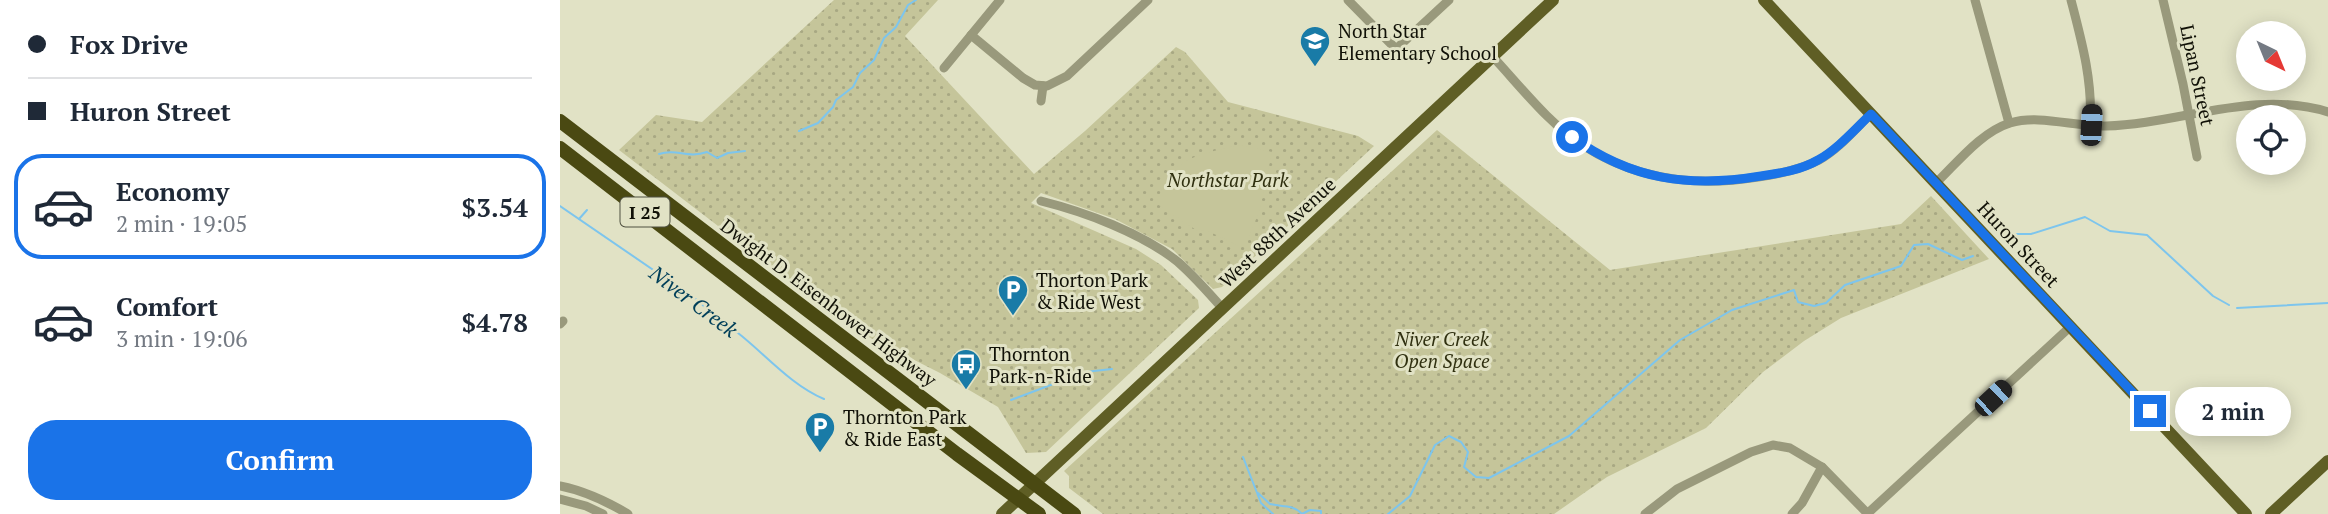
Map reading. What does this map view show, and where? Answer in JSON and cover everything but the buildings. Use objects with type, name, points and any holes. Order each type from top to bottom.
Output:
[{"type":"highway","points":[[560,110],[625,169]]},
{"type":"highway","name":"Dwight D. Eisenhower Highway","points":[[560,121],[1074,514]]},
{"type":"highway","points":[[560,138],[1020,493]]},
{"type":"highway","name":"I 25","points":[[560,148],[937,439],[1020,493],[1039,514]]},
{"type":"highway","points":[[560,159],[575,169],[599,177]]},
{"type":"main road","name":"West 88th Avenue","points":[[1002,514],[1020,493],[1223,309],[1553,0]]},
{"type":"main road","name":"Huron Street","points":[[1764,0],[2246,514]]},
{"type":"main road","points":[[2271,514],[2328,461]]},
{"type":"street","points":[[944,68],[1000,0]]},
{"type":"street","points":[[971,35],[1023,78],[1043,86],[1055,84],[1067,76],[1148,0]]},
{"type":"street","points":[[1348,0],[1396,49],[1449,0]]},
{"type":"street","points":[[1975,0],[2009,123]]},
{"type":"street","points":[[2071,0],[2091,86],[2091,125]]},
{"type":"street","name":"Lipan Street","points":[[2163,0],[2197,157]]},
{"type":"street","points":[[1493,57],[1558,126],[1581,144],[1618,164],[1664,178],[1714,182],[1792,171],[1822,158],[1871,114]]},
{"type":"street","points":[[1041,101],[1043,86]]},
{"type":"street","points":[[1936,183],[1984,138],[2009,123],[2033,120],[2091,125],[2133,124],[2273,103],[2328,112]]},
{"type":"street","points":[[1041,201],[1115,226],[1151,244],[1184,268],[1223,309]]},
{"type":"street","points":[[1645,514],[1677,489],[1765,446],[1787,447],[1822,467],[1868,514],[2070,327]]},
{"type":"street","points":[[1792,514],[1802,503],[1822,467]]},
{"type":"street","points":[[560,486],[581,491],[628,514]]},
{"type":"street","points":[[560,499],[603,514]]},
{"type":"green space","name":"Northstar Park","points":[[834,0],[938,0],[905,36],[1034,174],[1176,47],[1185,52],[1228,102],[1358,136],[1374,146],[1222,287],[1213,289],[1172,249],[1115,219],[1041,193],[1031,203],[1136,249],[1161,265],[1198,300],[1199,308],[1046,452],[1026,453],[998,407],[940,373],[851,328],[619,150],[656,115],[702,122]]},
{"type":"green space","name":"Niver Creek Open Space","points":[[1437,130],[1610,270],[1901,224],[1931,196],[1989,259],[1841,318],[1804,341],[1763,372],[1706,428],[1607,477],[1554,514],[1103,514],[1069,488],[1069,476],[1064,471]]},
{"type":"green space","name":"Northstar Park","points":[[1239,145],[1272,152],[1260,209],[1247,242],[1239,246],[1208,231],[1196,230],[1156,203],[1168,177],[1182,164],[1200,155]]},
{"type":"waterway","points":[[799,131],[818,123],[836,100],[853,87],[860,73],[874,60],[884,38],[896,27],[908,5],[916,0]]},
{"type":"waterway","points":[[659,154],[707,152],[717,158],[728,153],[745,151]]},
{"type":"waterway","name":"Niver Creek","points":[[560,206],[700,302],[790,378],[824,399]]},
{"type":"waterway","points":[[579,219],[587,210]]},
{"type":"waterway","points":[[2007,234],[2031,234],[2085,217],[2110,231],[2147,235],[2213,296],[2229,305]]},
{"type":"waterway","points":[[1388,514],[1410,496],[1435,445],[1449,436],[1461,442],[1468,452],[1464,467],[1476,477],[1489,478],[1569,436],[1680,340],[1732,310],[1794,290],[1798,302],[1814,306],[1826,303],[1845,285],[1901,266],[1914,245],[1928,244],[1962,260],[1973,256]]},
{"type":"waterway","points":[[2237,308],[2328,303]]},
{"type":"waterway","name":"Niver Creek","points":[[1011,400],[1085,372],[1112,369]]},
{"type":"waterway","name":"Niver Creek","points":[[1243,457],[1261,503],[1273,514]]},
{"type":"waterway","points":[[1258,493],[1270,504],[1291,507],[1302,514],[1310,510],[1321,511],[1321,514]]},
{"type":"place","name":"North Star Elementary School","points":[[1315,68]]},
{"type":"place","name":"Thorton Park & Ride West","points":[[1013,317]]},
{"type":"place","name":"Thornton Park-n-Ride","points":[[966,391]]},
{"type":"place","name":"Thornton Park & Ride East","points":[[820,454]]},
{"type":"route","points":[[1572,137],[1599,155],[1643,173],[1681,181],[1729,181],[1778,174],[1810,164],[1828,154],[1871,114],[2150,411]]}]
